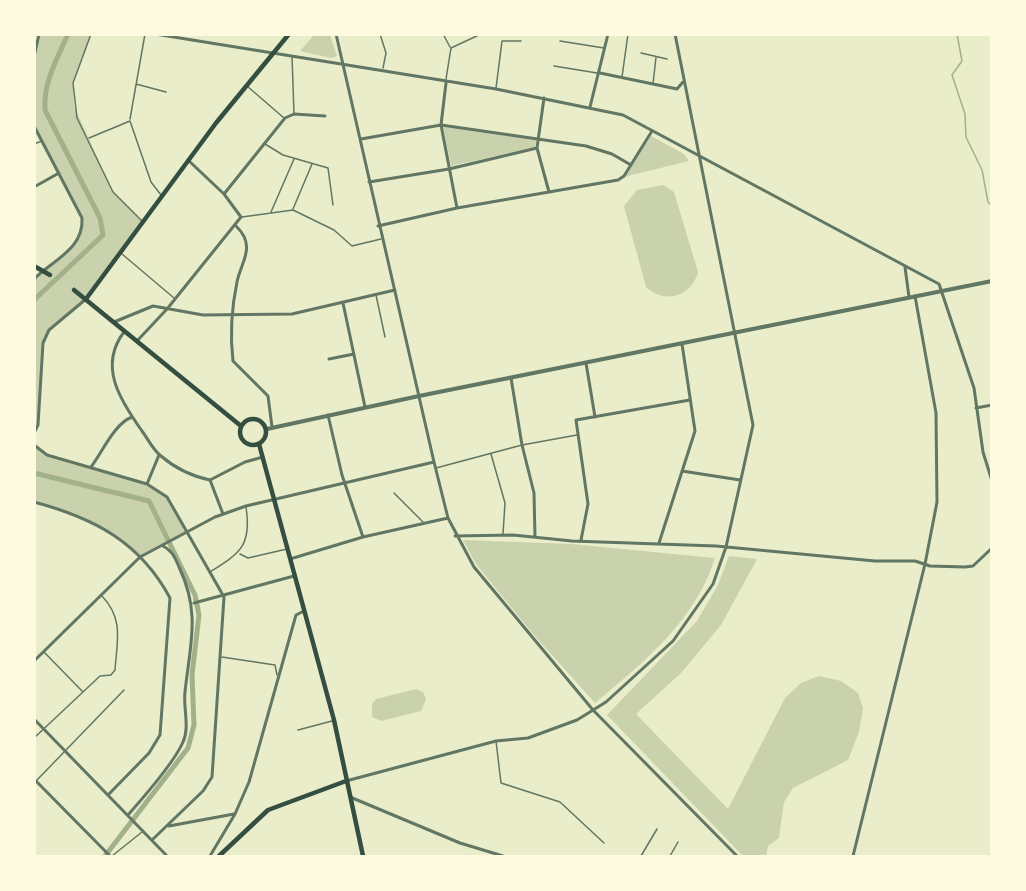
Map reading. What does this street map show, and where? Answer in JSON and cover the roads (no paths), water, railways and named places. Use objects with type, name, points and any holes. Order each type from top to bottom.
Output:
[{"type":"main road","points":[[86,299],[188,160],[289,34]]},
{"type":"main road","points":[[34,266],[50,275]]},
{"type":"main road","points":[[74,290],[241,426],[242,440],[250,445],[259,444],[265,438],[269,428],[255,419],[247,420],[241,426]]},
{"type":"main road","points":[[259,444],[334,720],[363,856]]},
{"type":"main road","points":[[219,856],[268,810],[346,781]]},
{"type":"street","points":[[34,57],[39,34]]},
{"type":"street","points":[[155,34],[382,70],[446,83],[496,89],[590,107],[623,116],[697,153],[939,284],[943,290],[974,388],[983,452],[992,481]]},
{"type":"street","points":[[336,34],[435,468],[455,536],[474,567],[593,710],[737,856]]},
{"type":"street","points":[[590,107],[608,34]]},
{"type":"street","points":[[346,781],[496,741],[528,738],[570,723],[593,710],[652,662],[683,630],[713,584],[726,547],[753,424],[675,34]]},
{"type":"street","points":[[600,73],[677,89],[684,81]]},
{"type":"street","points":[[446,83],[441,125],[457,208]]},
{"type":"street","points":[[544,98],[537,148],[549,192]]},
{"type":"street","points":[[224,194],[285,118],[294,114],[325,116]]},
{"type":"street","points":[[361,139],[441,125],[586,146],[612,154],[631,165]]},
{"type":"street","points":[[34,126],[82,218],[80,237],[73,246],[34,279]]},
{"type":"street","points":[[378,226],[457,208],[618,180],[631,165],[653,131]]},
{"type":"street","points":[[369,182],[449,169],[537,148]]},
{"type":"street","points":[[137,341],[167,309],[241,217],[224,194],[188,160]]},
{"type":"street","points":[[34,187],[59,173]]},
{"type":"street","points":[[236,226],[242,231],[246,260],[237,280],[233,360],[268,396],[269,428],[328,414],[992,281]]},
{"type":"street","points":[[905,267],[909,297]]},
{"type":"street","points":[[114,322],[153,306],[193,314],[234,316],[292,314],[395,291]]},
{"type":"street","points":[[854,856],[925,564],[937,502],[937,428],[931,373],[915,296]]},
{"type":"street","points":[[34,433],[38,425],[43,343],[49,330],[86,299]]},
{"type":"street","points":[[343,303],[365,407]]},
{"type":"street","points":[[124,332],[116,343],[111,360],[112,376],[118,394],[159,455],[188,474],[210,480],[245,462],[263,457]]},
{"type":"street","points":[[659,543],[695,430],[682,344]]},
{"type":"street","points":[[329,359],[354,354]]},
{"type":"street","points":[[586,363],[595,417]]},
{"type":"street","points":[[511,378],[522,445],[534,493],[536,537]]},
{"type":"street","points":[[581,540],[588,504],[576,420],[690,399]]},
{"type":"street","points":[[976,408],[992,405]]},
{"type":"street","points":[[328,414],[342,475],[347,484],[363,537]]},
{"type":"street","points":[[91,467],[108,445],[119,423],[132,417]]},
{"type":"street","points":[[34,445],[47,455],[147,484],[167,497],[224,597],[222,657],[212,777],[203,791],[152,840]]},
{"type":"street","points":[[147,484],[159,455]]},
{"type":"street","points":[[34,660],[141,557],[223,514],[246,506],[434,462]]},
{"type":"street","points":[[681,471],[740,480]]},
{"type":"street","points":[[210,480],[223,514]]},
{"type":"street","points":[[34,502],[82,516],[101,526],[141,557],[163,584],[170,598],[171,615],[160,735],[149,753],[108,795]]},
{"type":"street","points":[[290,559],[363,537],[448,518]]},
{"type":"street","points":[[455,536],[503,535],[726,547],[875,561],[915,561],[965,567],[973,566],[992,548]]},
{"type":"street","points":[[129,816],[179,750],[186,729],[185,692],[191,665],[192,603],[190,590],[171,550],[164,545]]},
{"type":"street","points":[[194,603],[224,597],[295,576]]},
{"type":"street","points":[[210,856],[235,814],[249,782],[296,615],[304,611]]},
{"type":"street","points":[[34,719],[167,856]]},
{"type":"street","points":[[35,780],[111,856]]},
{"type":"street","points":[[351,797],[460,843],[503,856]]},
{"type":"street","points":[[168,826],[235,814]]},
{"type":"lane","points":[[91,34],[73,83],[78,118],[113,192],[143,222]]},
{"type":"lane","points":[[145,34],[130,121],[151,182],[163,197]]},
{"type":"lane","points":[[380,34],[386,53],[382,70]]},
{"type":"lane","points":[[443,34],[451,48],[446,83]]},
{"type":"lane","points":[[451,48],[482,34]]},
{"type":"lane","points":[[622,77],[628,34]]},
{"type":"lane","points":[[496,89],[502,41],[521,40]]},
{"type":"lane","points":[[560,41],[605,48]]},
{"type":"lane","points":[[641,53],[667,59]]},
{"type":"lane","points":[[292,55],[294,114]]},
{"type":"lane","points":[[652,85],[656,57]]},
{"type":"lane","points":[[554,66],[600,73]]},
{"type":"lane","points":[[135,84],[166,92]]},
{"type":"lane","points":[[246,86],[285,118]]},
{"type":"lane","points":[[88,138],[130,121]]},
{"type":"lane","points":[[34,144],[42,140]]},
{"type":"lane","points":[[264,144],[294,158],[328,168],[333,205]]},
{"type":"lane","points":[[270,213],[294,158]]},
{"type":"lane","points":[[293,210],[312,164]]},
{"type":"lane","points":[[241,217],[293,210],[334,230],[352,246],[382,239]]},
{"type":"lane","points":[[121,253],[174,298]]},
{"type":"lane","points":[[376,294],[385,337]]},
{"type":"lane","points":[[435,468],[522,445],[578,434]]},
{"type":"lane","points":[[491,453],[505,503],[503,535]]},
{"type":"lane","points":[[394,493],[424,523]]},
{"type":"lane","points":[[210,573],[239,553],[247,529],[246,506]]},
{"type":"lane","points":[[239,553],[248,558],[288,549]]},
{"type":"lane","points":[[34,738],[100,676],[111,675],[115,670],[117,618],[114,608],[100,595]]},
{"type":"lane","points":[[43,652],[83,692]]},
{"type":"lane","points":[[222,657],[275,664],[278,680]]},
{"type":"lane","points":[[35,780],[124,690]]},
{"type":"lane","points":[[298,730],[334,720]]},
{"type":"lane","points":[[496,741],[501,783],[560,802],[604,843]]},
{"type":"lane","points":[[638,856],[657,829]]},
{"type":"lane","points":[[111,856],[142,830]]},
{"type":"lane","points":[[670,856],[678,842]]},
{"type":"waterway","points":[[34,300],[103,235],[100,218],[45,110],[48,81],[68,34]]},
{"type":"waterway","points":[[957,34],[962,61],[952,75],[965,114],[966,137],[982,170],[988,202],[992,206]]},
{"type":"waterway","points":[[34,473],[149,501],[195,595],[199,615],[192,675],[194,725],[188,748],[105,856]]}]
